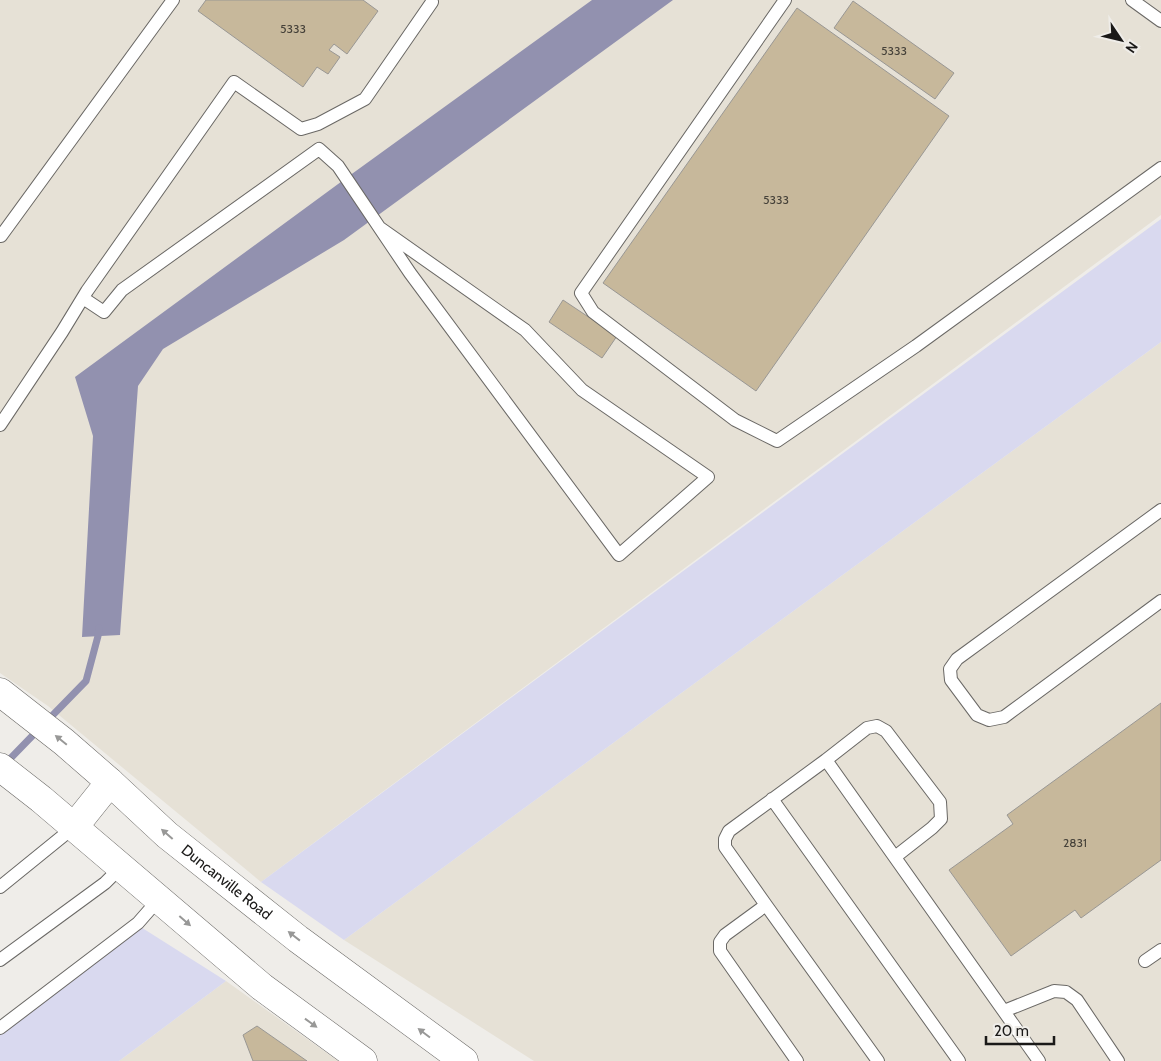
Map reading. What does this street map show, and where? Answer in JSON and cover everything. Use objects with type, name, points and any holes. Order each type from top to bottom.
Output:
[{"type":"main road","name":"Duncanville Road","points":[[0,692],[64,742],[167,835],[298,939],[464,1061]]},
{"type":"main road","points":[[0,767],[42,798],[262,987],[363,1061]]},
{"type":"main road","points":[[74,826],[104,777]]},
{"type":"lane","points":[[0,235],[173,0]]},
{"type":"lane","points":[[785,0],[581,293],[594,312],[735,420],[777,441],[916,346],[1161,168]]},
{"type":"lane","points":[[1132,0],[1161,22]]},
{"type":"lane","points":[[0,426],[83,298],[234,82],[301,129],[318,124],[365,99],[432,1]]},
{"type":"lane","points":[[83,298],[104,312],[122,290],[319,149],[338,166],[410,273],[619,555],[708,477],[582,390],[525,330],[380,228]]},
{"type":"lane","points":[[1161,510],[957,659],[950,669],[951,680],[978,715],[989,720],[1004,717],[1161,601]]},
{"type":"lane","points":[[878,1061],[725,846],[725,838],[729,831],[826,760],[866,728],[877,726],[886,731],[940,802],[941,819],[895,857]]},
{"type":"lane","points":[[826,760],[1040,1061]]},
{"type":"lane","points":[[772,799],[959,1061]]},
{"type":"lane","points":[[0,887],[74,826]]},
{"type":"lane","points":[[0,960],[105,883],[121,867]]},
{"type":"lane","points":[[0,1028],[138,923],[159,899]]},
{"type":"lane","points":[[766,905],[725,935],[720,942],[720,951],[797,1061]]},
{"type":"lane","points":[[1145,961],[1161,950]]},
{"type":"lane","points":[[1004,1011],[1054,991],[1066,992],[1077,1000],[1118,1061]]},
{"type":"shaded area","points":[[0,0],[1161,0],[1161,215],[261,882],[48,706],[0,673]]},
{"type":"shaded area","points":[[592,0],[673,0],[344,240],[163,349],[138,386],[120,635],[82,637],[93,436],[75,377]]},
{"type":"shaded area","points":[[1161,219],[1161,342],[344,940],[261,882]]},
{"type":"shaded area","points":[[1161,342],[1161,1061],[534,1061],[344,940]]},
{"type":"shaded area","points":[[136,924],[226,981],[119,1061],[0,1061],[0,1025]]},
{"type":"shaded area","points":[[226,981],[338,1061],[119,1061]]},
{"type":"building","points":[[206,0],[363,0],[378,11],[347,54],[334,44],[329,50],[340,57],[328,74],[317,67],[303,87],[198,11]]},
{"type":"building","points":[[853,1],[954,73],[935,99],[834,28]]},
{"type":"building","points":[[797,8],[949,116],[756,391],[603,283]]},
{"type":"building","points":[[563,300],[617,336],[602,358],[549,322]]},
{"type":"building","points":[[1161,703],[1161,860],[1081,918],[1075,910],[1011,956],[949,870],[1013,824],[1007,815]]},
{"type":"building","points":[[257,1026],[307,1061],[253,1061],[243,1035]]},
{"type":"waterway","points":[[46,722],[86,681],[99,628]]},
{"type":"waterway","points":[[6,763],[38,730]]}]
